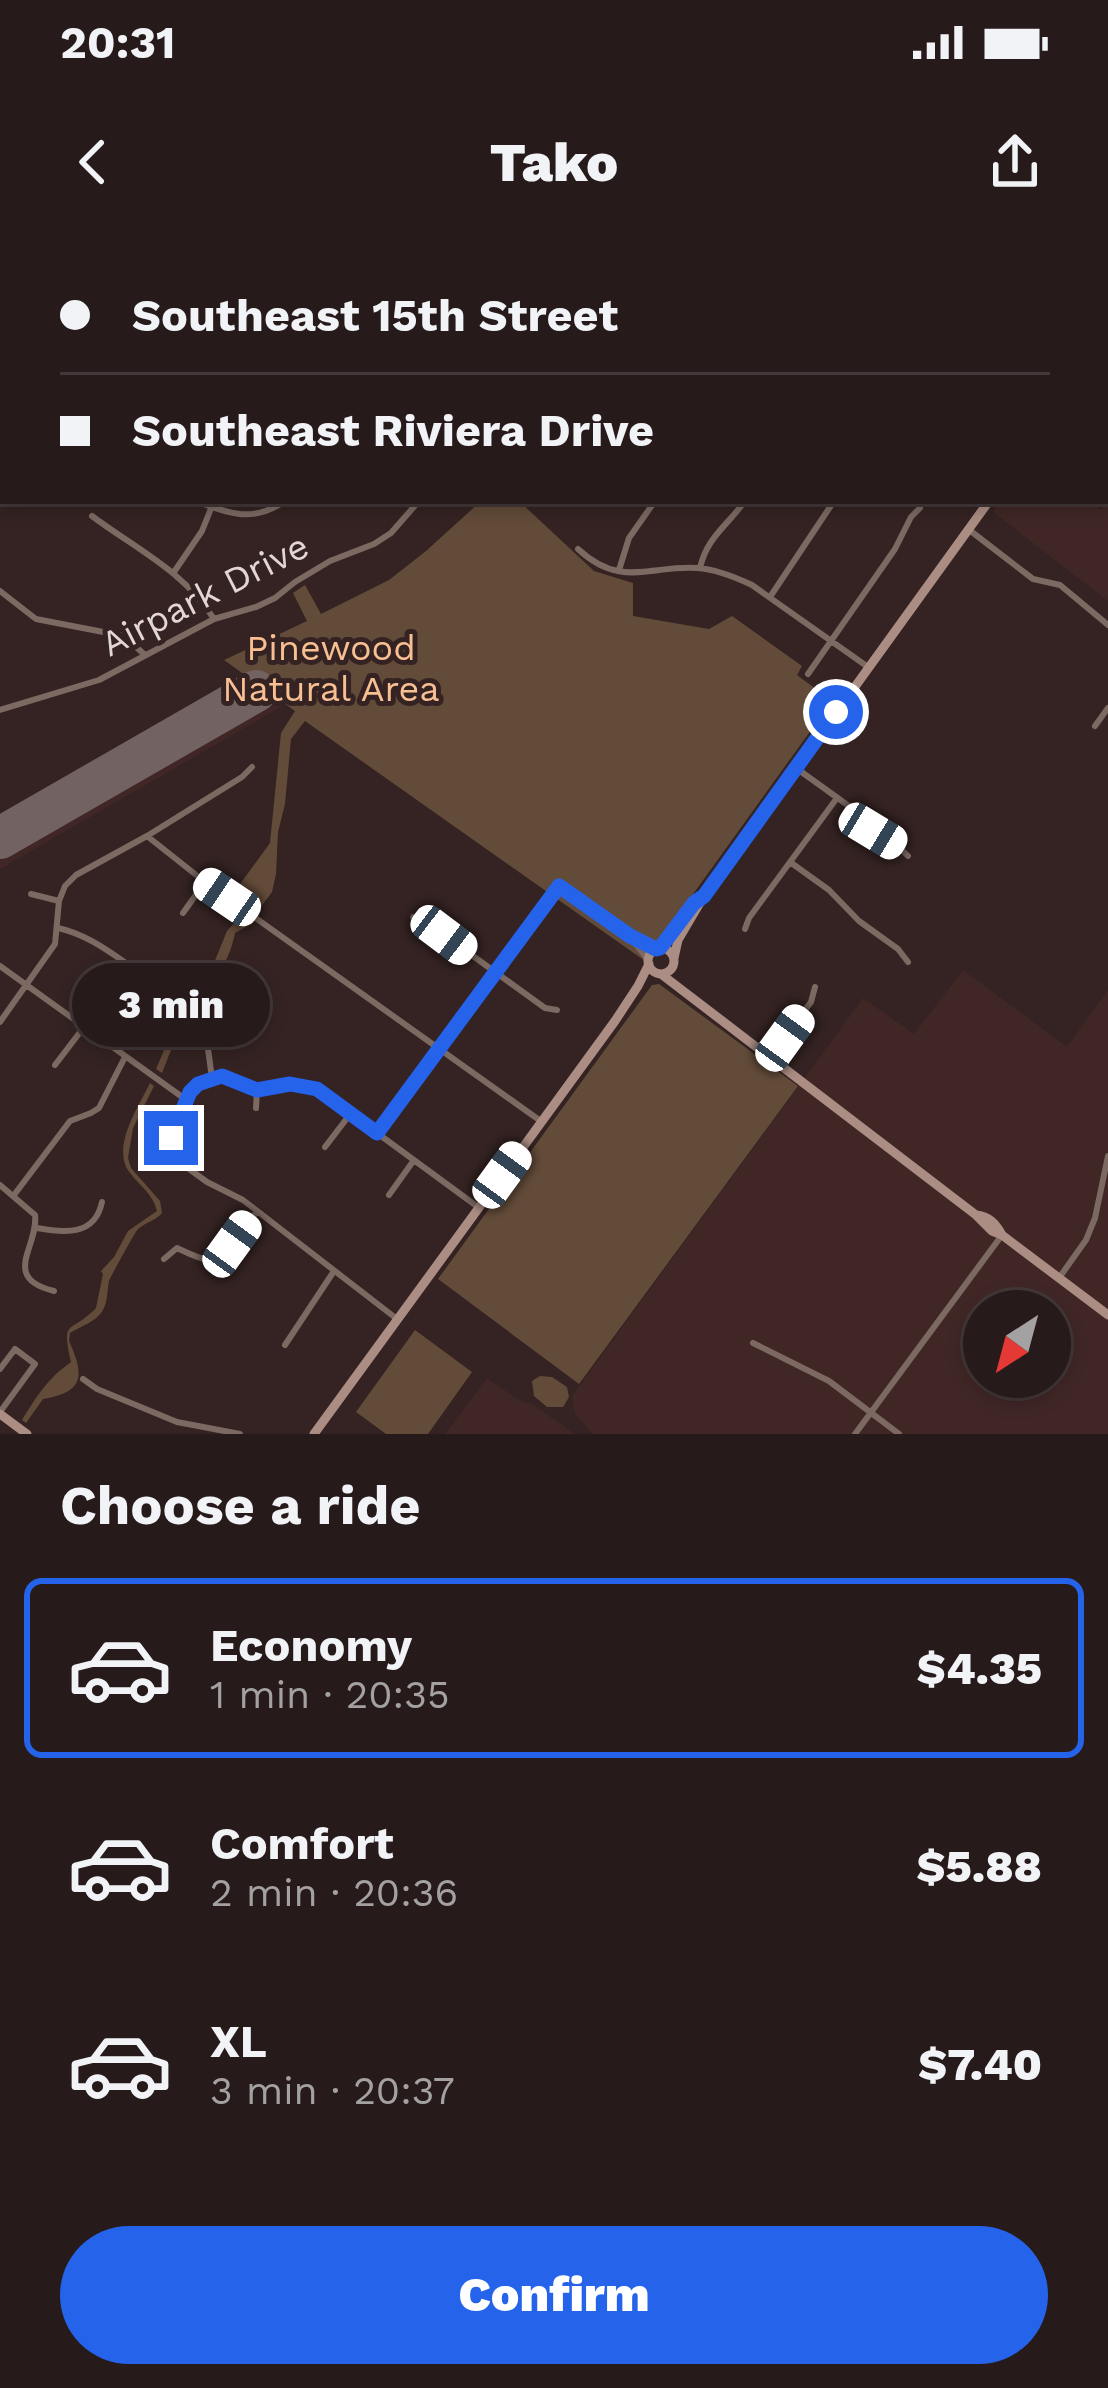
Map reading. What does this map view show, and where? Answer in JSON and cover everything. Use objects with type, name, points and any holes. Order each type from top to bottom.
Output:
[{"type":"main road","points":[[654,968],[669,972],[678,940],[704,896],[987,504]]},
{"type":"main road","points":[[314,1434],[654,968],[658,948],[704,896]]},
{"type":"main road","points":[[658,948],[669,950],[692,996]]},
{"type":"main road","points":[[654,968],[992,1231],[1108,1315]]},
{"type":"main road","points":[[0,1413],[14,1430],[27,1434]]},
{"type":"street","points":[[174,572],[190,553],[213,504],[256,515],[279,504]]},
{"type":"street","name":"Airpark Drive","points":[[0,710],[99,680],[214,619],[275,598],[330,561],[391,533],[416,504]]},
{"type":"street","points":[[619,570],[629,538],[653,504]]},
{"type":"street","points":[[700,568],[711,538],[743,504]]},
{"type":"street","points":[[770,597],[832,504]]},
{"type":"street","points":[[808,674],[920,508]]},
{"type":"street","points":[[92,516],[174,572],[200,596],[214,619]]},
{"type":"street","points":[[968,529],[1033,579],[1060,585],[1108,625]]},
{"type":"street","points":[[578,549],[601,566],[642,574],[700,568],[731,575],[868,667]]},
{"type":"street","points":[[0,591],[36,620],[124,636],[145,655]]},
{"type":"street","points":[[1095,726],[1108,708]]},
{"type":"street","points":[[0,1022],[55,944],[58,901],[65,886],[76,875],[242,778],[252,767]]},
{"type":"street","points":[[796,768],[908,856]]},
{"type":"street","points":[[745,928],[838,798]]},
{"type":"street","points":[[147,836],[542,1123]]},
{"type":"street","points":[[790,862],[829,890],[908,962]]},
{"type":"street","points":[[183,914],[205,882]]},
{"type":"street","points":[[377,1133],[559,886],[630,936],[658,948]]},
{"type":"street","points":[[31,894],[58,901]]},
{"type":"street","points":[[412,916],[545,1008],[557,1010]]},
{"type":"street","points":[[58,928],[93,940],[155,982]]},
{"type":"street","points":[[630,936],[654,968]]},
{"type":"street","points":[[0,966],[184,1100]]},
{"type":"street","points":[[771,1056],[811,1002],[814,987]]},
{"type":"street","points":[[55,1065],[84,1027]]},
{"type":"street","points":[[208,1049],[212,1078]]},
{"type":"street","points":[[14,1195],[70,1121],[99,1108],[124,1057]]},
{"type":"street","points":[[398,1318],[236,1195],[207,1182],[177,1159],[171,1138],[184,1100],[198,1084],[222,1076],[257,1090],[290,1084],[317,1089],[478,1208]]},
{"type":"street","points":[[256,1108],[257,1090]]},
{"type":"street","points":[[325,1147],[350,1113]]},
{"type":"street","points":[[1059,1278],[1086,1240],[1095,1218],[1108,1156]]},
{"type":"street","points":[[389,1196],[414,1160]]},
{"type":"street","points":[[0,1185],[35,1215],[37,1228],[24,1264],[32,1280],[54,1291]]},
{"type":"street","points":[[37,1228],[83,1229],[96,1220],[102,1202]]},
{"type":"street","points":[[164,1259],[177,1248],[202,1259],[220,1256],[257,1211]]},
{"type":"street","points":[[855,1434],[1003,1235]]},
{"type":"street","points":[[285,1346],[334,1271]]},
{"type":"street","points":[[753,1343],[829,1381],[899,1434]]},
{"type":"street","points":[[0,1369],[15,1349],[35,1364],[0,1413]]},
{"type":"street","points":[[83,1379],[177,1422],[240,1434]]},
{"type":"shaded area","points":[[999,504],[1093,504],[1101,510],[1108,504],[1108,601],[993,512]]},
{"type":"shaded area","points":[[251,678],[286,704],[0,869],[0,821]]},
{"type":"shaded area","points":[[963,970],[1067,1047],[1108,990],[1108,1434],[593,1434],[575,1414],[572,1396],[863,998],[914,1034]]},
{"type":"shaded area","points":[[487,1378],[532,1404],[575,1434],[445,1434]]},
{"type":"green space","name":"Pinewood Natural Area","points":[[478,504],[522,504],[594,571],[633,583],[633,616],[709,629],[732,616],[802,666],[797,675],[832,701],[645,961],[305,721],[291,739],[272,892],[260,908],[235,891],[270,843],[281,733],[295,711],[224,660],[307,621],[293,593],[305,585],[321,614],[389,580]]},
{"type":"green space","points":[[243,913],[253,923],[235,933],[226,960],[182,1027],[162,1073],[156,1069],[176,1022],[214,963],[227,931]]},
{"type":"green space","points":[[659,984],[798,1086],[579,1384],[438,1279],[652,985]]},
{"type":"green space","points":[[150,1083],[154,1086],[133,1128],[128,1158],[160,1201],[162,1213],[136,1232],[109,1281],[100,1314],[70,1333],[79,1373],[73,1387],[43,1399],[26,1423],[22,1420],[38,1396],[71,1362],[68,1332],[96,1308],[101,1271],[128,1231],[157,1211],[130,1173],[123,1152],[128,1127]]},
{"type":"green space","points":[[415,1330],[472,1372],[428,1434],[386,1434],[356,1412]]},
{"type":"green space","points":[[552,1377],[567,1387],[569,1397],[563,1407],[547,1407],[534,1396],[532,1381]]},
{"type":"runway","points":[[0,838],[256,691]]},
{"type":"route","points":[[171,1138],[190,1092],[222,1076],[257,1090],[290,1084],[317,1089],[377,1133],[559,886],[630,936],[660,948],[704,896],[836,712]]}]
